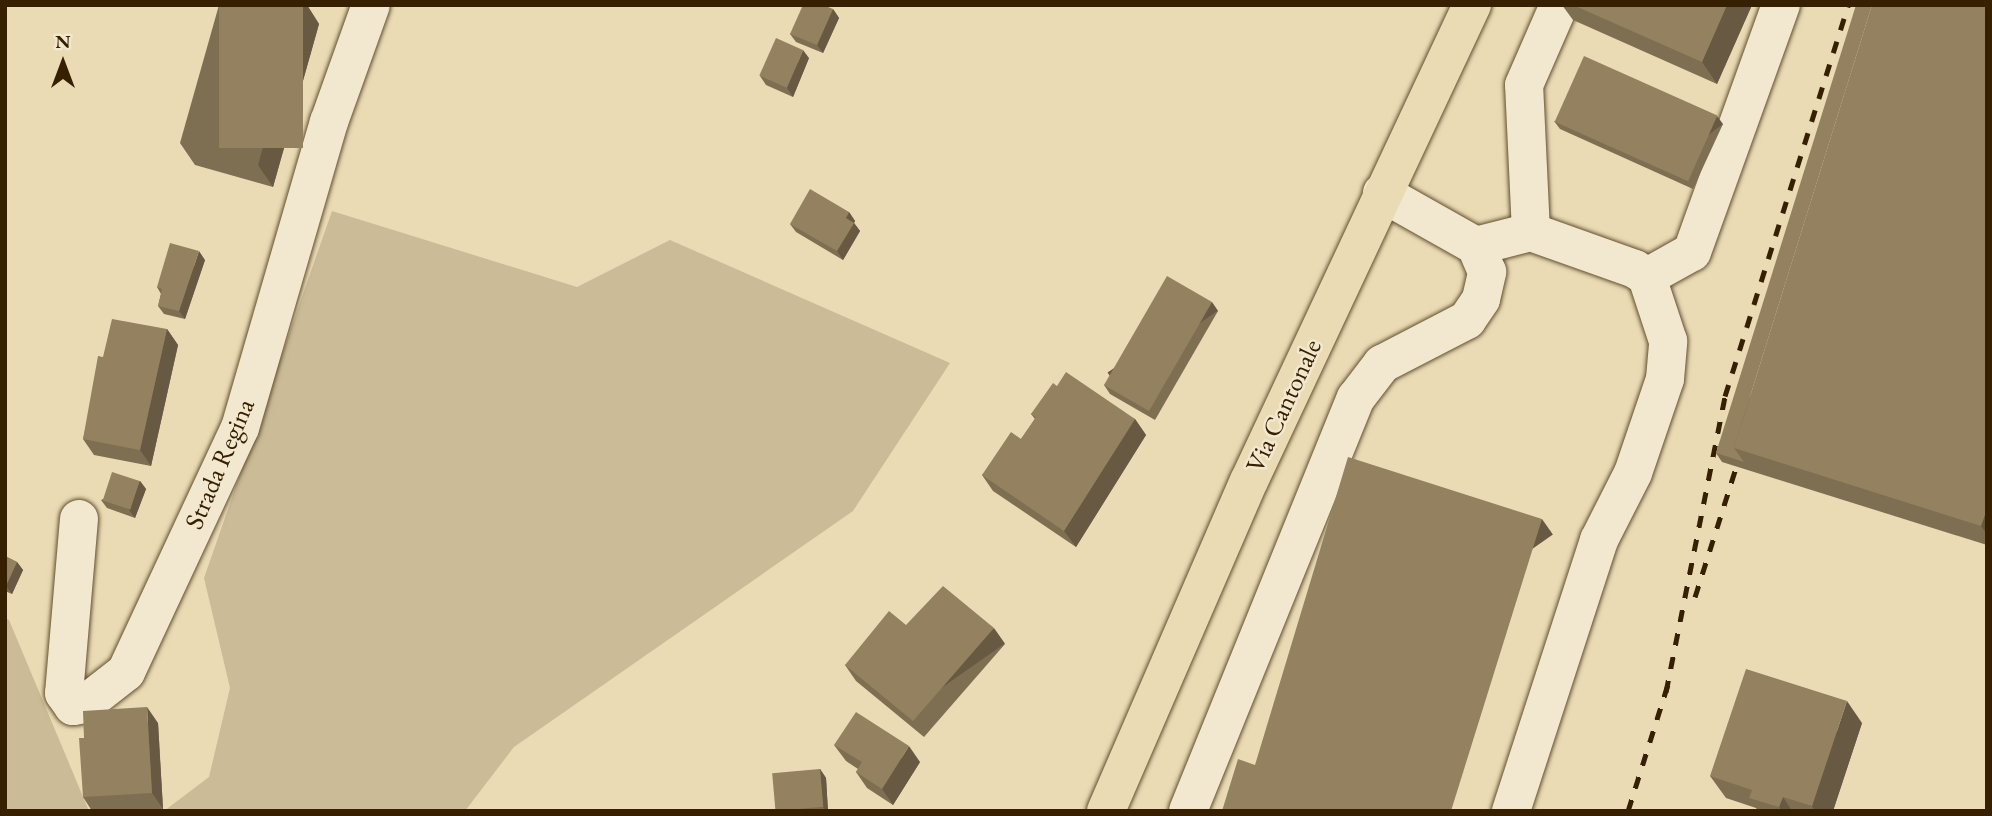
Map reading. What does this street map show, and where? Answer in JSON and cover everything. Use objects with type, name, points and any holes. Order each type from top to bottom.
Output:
[{"type":"main road","name":"Via Cantonale","points":[[1106,811],[1382,193],[1472,5]]},
{"type":"street","name":"Strada Regina","points":[[79,519],[64,693],[73,706],[85,704],[126,672],[240,428],[329,122],[371,5]]},
{"type":"street","points":[[1531,232],[1524,85],[1559,5]]},
{"type":"street","points":[[1647,277],[1692,252],[1781,5]]},
{"type":"street","points":[[1188,811],[1356,398],[1382,364],[1455,327],[1476,310],[1487,272],[1476,246],[1382,193]]},
{"type":"street","points":[[1476,246],[1531,232],[1635,269],[1647,277],[1668,341],[1665,379],[1633,473],[1599,540],[1511,811]]},
{"type":"shaded area","points":[[332,211],[577,287],[670,240],[950,363],[853,511],[514,747],[465,811],[164,811],[209,777],[230,688],[204,578]]},
{"type":"shaded area","points":[[5,618],[9,620],[89,811],[5,811]]},
{"type":"building","points":[[219,5],[303,5],[303,148],[219,148]]},
{"type":"building","points":[[803,5],[823,5],[833,9],[817,45],[790,34]]},
{"type":"building","points":[[1573,5],[1727,5],[1702,62]]},
{"type":"building","points":[[1856,5],[1872,5],[1734,448],[1744,462],[1716,453]]},
{"type":"building","points":[[1872,5],[1987,5],[1987,509],[1981,526],[1734,448]]},
{"type":"building","points":[[776,38],[803,50],[787,88],[759,75]]},
{"type":"building","points":[[1584,56],[1717,115],[1688,181],[1555,122]]},
{"type":"building","points":[[810,189],[849,212],[846,218],[854,223],[837,251],[790,224]]},
{"type":"building","points":[[170,243],[199,251],[179,311],[158,306],[162,289],[157,287]]},
{"type":"building","points":[[1167,276],[1212,302],[1149,411],[1104,385]]},
{"type":"building","points":[[112,319],[167,329],[140,450],[83,439],[98,356],[103,357]]},
{"type":"building","points":[[1066,372],[1135,419],[1064,531],[982,475],[1011,432],[1021,439],[1036,417],[1031,414],[1053,383],[1057,386]]},
{"type":"building","points":[[1348,457],[1542,519],[1451,811],[1222,811],[1238,759],[1255,765]]},
{"type":"building","points":[[112,472],[140,481],[130,509],[103,501]]},
{"type":"building","points":[[5,556],[17,562],[6,586],[5,585]]},
{"type":"building","points":[[943,586],[994,628],[913,721],[845,665],[889,611],[906,625]]},
{"type":"building","points":[[1746,669],[1847,701],[1812,806],[1783,797],[1779,807],[1749,798],[1752,790],[1710,776]]},
{"type":"building","points":[[147,707],[152,793],[83,797],[79,738],[84,738],[83,711]]},
{"type":"building","points":[[856,712],[909,746],[882,789],[856,772],[862,762],[834,745]]},
{"type":"building","points":[[820,769],[823,807],[775,811],[772,773]]},
{"type":"railway","points":[[1666,692],[1725,396],[1848,5]]},
{"type":"railway","points":[[1695,597],[1736,468]]},
{"type":"railway","points":[[1628,811],[1668,684]]}]
